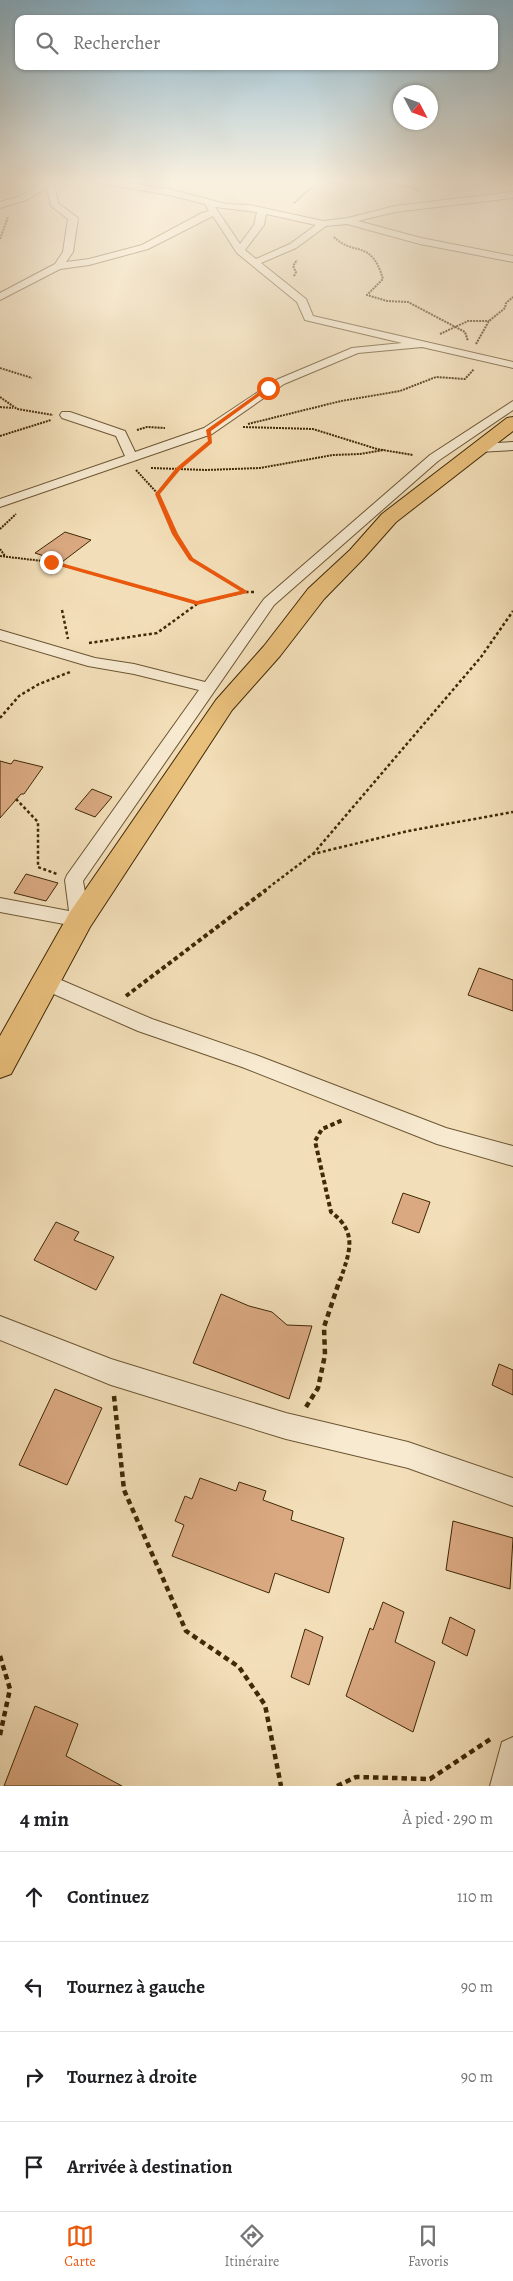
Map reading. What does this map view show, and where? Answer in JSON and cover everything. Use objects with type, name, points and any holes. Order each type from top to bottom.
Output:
[{"type":"main road","points":[[0,1065],[80,920],[224,706],[272,650],[316,594],[389,518],[513,422]]},
{"type":"street","points":[[0,297],[58,266],[79,263]]},
{"type":"street","points":[[254,263],[302,301],[309,318],[423,344],[471,352],[486,359],[513,365]]},
{"type":"street","points":[[344,326],[357,336],[356,350]]},
{"type":"street","points":[[0,503],[131,456],[208,431],[280,382],[356,350],[423,344]]},
{"type":"street","points":[[0,905],[80,920],[74,880],[269,602],[434,458],[513,405]]},
{"type":"street","points":[[66,415],[121,434],[131,456]]},
{"type":"street","points":[[478,448],[513,446]]},
{"type":"street","points":[[0,635],[70,652],[93,662],[134,669],[209,688]]},
{"type":"street","points":[[47,982],[145,1026],[249,1061],[445,1138],[513,1156]]},
{"type":"street","points":[[0,1328],[111,1372],[286,1426],[408,1455],[513,1492]]},
{"type":"street","points":[[505,1744],[506,1786]]},
{"type":"path","points":[[289,291],[296,272],[293,266],[295,263]]},
{"type":"path","points":[[378,263],[383,278],[366,295],[387,301],[408,302],[465,332],[471,352]]},
{"type":"path","points":[[471,352],[489,321],[505,308],[506,302],[513,297]]},
{"type":"path","points":[[423,344],[468,321],[489,321]]},
{"type":"path","points":[[158,494],[178,469],[210,442],[208,431],[233,427],[341,401],[400,392],[436,377],[465,379],[486,359]]},
{"type":"path","points":[[0,368],[32,378]]},
{"type":"path","points":[[0,397],[3,402],[16,409]]},
{"type":"path","points":[[0,407],[47,415],[66,415]]},
{"type":"path","points":[[0,436],[66,415]]},
{"type":"path","points":[[233,427],[313,429],[384,450],[434,458]]},
{"type":"path","points":[[145,468],[260,468],[333,455],[360,454],[384,450]]},
{"type":"path","points":[[139,468],[134,468],[158,494],[175,534],[191,559],[245,592]]},
{"type":"path","points":[[0,549],[5,557]]},
{"type":"path","points":[[0,556],[51,562],[197,603]]},
{"type":"path","points":[[62,610],[70,652],[157,633],[197,603],[245,592],[281,592]]},
{"type":"path","points":[[109,1009],[313,854],[481,657],[513,611]]},
{"type":"path","points":[[0,718],[19,696],[39,684],[93,662]]},
{"type":"path","points":[[16,799],[38,822],[38,867],[74,880]]},
{"type":"path","points":[[313,854],[408,831],[513,812]]},
{"type":"path","points":[[286,1426],[302,1414],[318,1388],[325,1355],[324,1327],[351,1248],[343,1221],[331,1212],[316,1141],[318,1132],[325,1125],[345,1119]]},
{"type":"path","points":[[111,1372],[124,1490],[186,1631],[239,1667],[265,1705],[281,1786]]},
{"type":"path","points":[[0,1656],[10,1689],[0,1735]]},
{"type":"path","points":[[337,1786],[356,1777],[430,1778],[505,1744]]},
{"type":"building","points":[[65,532],[91,540],[62,562],[35,553]]},
{"type":"building","points":[[14,760],[43,767],[24,794],[21,794],[0,818],[0,761],[11,764]]},
{"type":"building","points":[[92,789],[112,797],[95,817],[75,809]]},
{"type":"building","points":[[26,874],[58,883],[46,901],[14,893]]},
{"type":"building","points":[[479,968],[513,980],[513,1011],[468,995]]},
{"type":"building","points":[[403,1193],[430,1202],[419,1233],[392,1223]]},
{"type":"building","points":[[56,1222],[79,1232],[74,1240],[114,1257],[96,1290],[34,1260]]},
{"type":"building","points":[[221,1294],[249,1306],[272,1312],[287,1325],[312,1326],[289,1399],[193,1363]]},
{"type":"building","points":[[499,1364],[513,1370],[513,1395],[492,1385]]},
{"type":"building","points":[[55,1389],[102,1408],[67,1485],[19,1465]]},
{"type":"building","points":[[200,1478],[236,1491],[239,1482],[266,1491],[263,1500],[293,1511],[291,1520],[344,1538],[329,1593],[275,1573],[269,1593],[172,1556],[184,1525],[175,1521],[185,1496],[192,1499]]},
{"type":"building","points":[[453,1521],[513,1538],[510,1589],[446,1570]]},
{"type":"building","points":[[383,1602],[404,1612],[395,1642],[435,1662],[413,1732],[346,1696],[370,1628],[373,1630]]},
{"type":"building","points":[[450,1617],[475,1630],[467,1656],[442,1643]]},
{"type":"building","points":[[305,1629],[323,1637],[309,1685],[291,1677]]},
{"type":"building","points":[[35,1706],[78,1724],[66,1756],[122,1786],[4,1786]]},
{"type":"route","points":[[51,562],[197,603],[245,592],[191,559],[175,534],[158,494],[178,469],[210,442],[208,431],[268,388]]}]
